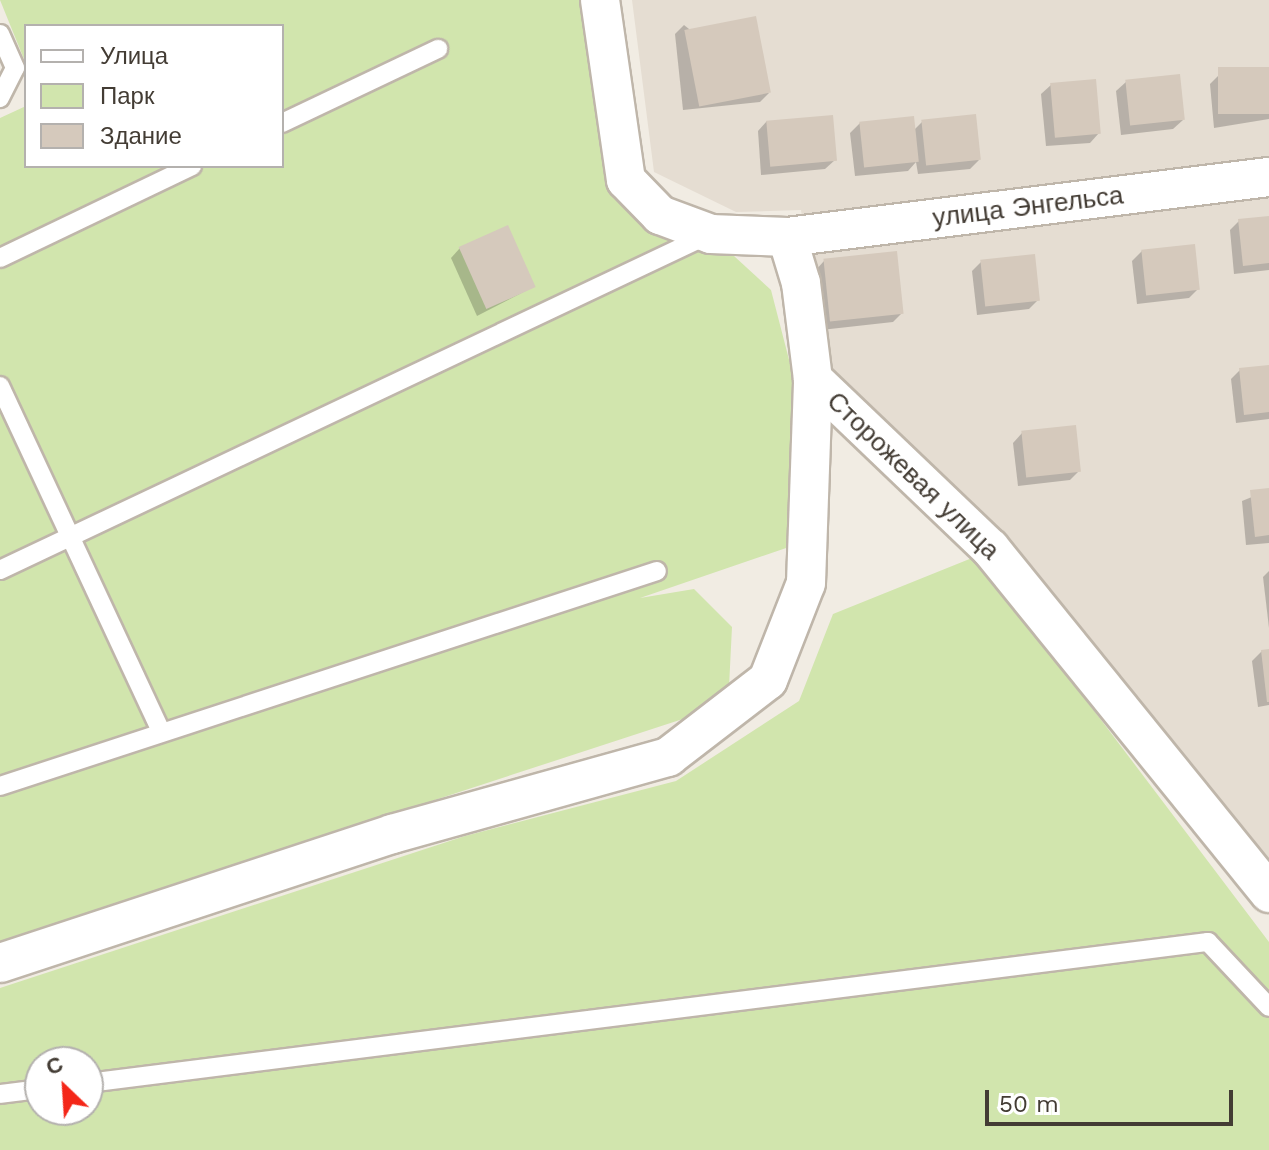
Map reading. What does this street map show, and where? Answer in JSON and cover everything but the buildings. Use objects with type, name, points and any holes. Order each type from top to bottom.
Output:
[{"type":"street","points":[[600,0],[626,180],[660,215],[711,234],[787,237]]},
{"type":"street","name":"улица Энгельса","points":[[787,237],[1269,177]]},
{"type":"street","name":"Сторожевая улица","points":[[787,237],[801,283],[813,379],[990,548],[1269,893]]},
{"type":"street","points":[[0,963],[392,834],[668,757],[768,680],[806,583],[813,379]]},
{"type":"lane","points":[[0,34],[15,68],[0,98]]},
{"type":"lane","points":[[284,122],[438,49]]},
{"type":"lane","points":[[0,258],[188,168]]},
{"type":"lane","points":[[0,570],[711,234]]},
{"type":"lane","points":[[0,386],[74,536],[161,731]]},
{"type":"lane","points":[[0,786],[657,571]]},
{"type":"lane","points":[[104,1081],[1208,942],[1269,1007]]},
{"type":"lane","points":[[0,1094],[24,1091]]},
{"type":"shaded area","points":[[632,0],[1269,0],[1269,863],[824,373],[801,210],[736,212],[654,172]]},
{"type":"green space","points":[[0,0],[599,0],[617,151],[659,236],[734,256],[771,290],[794,379],[792,546],[640,598],[694,589],[732,627],[729,687],[692,716],[0,942],[0,118],[24,107],[24,168],[284,168],[284,24],[24,24],[24,59]]},
{"type":"green space","points":[[977,556],[1269,942],[1269,1150],[0,1150],[0,988],[465,836],[676,781],[799,701],[833,614]]}]
